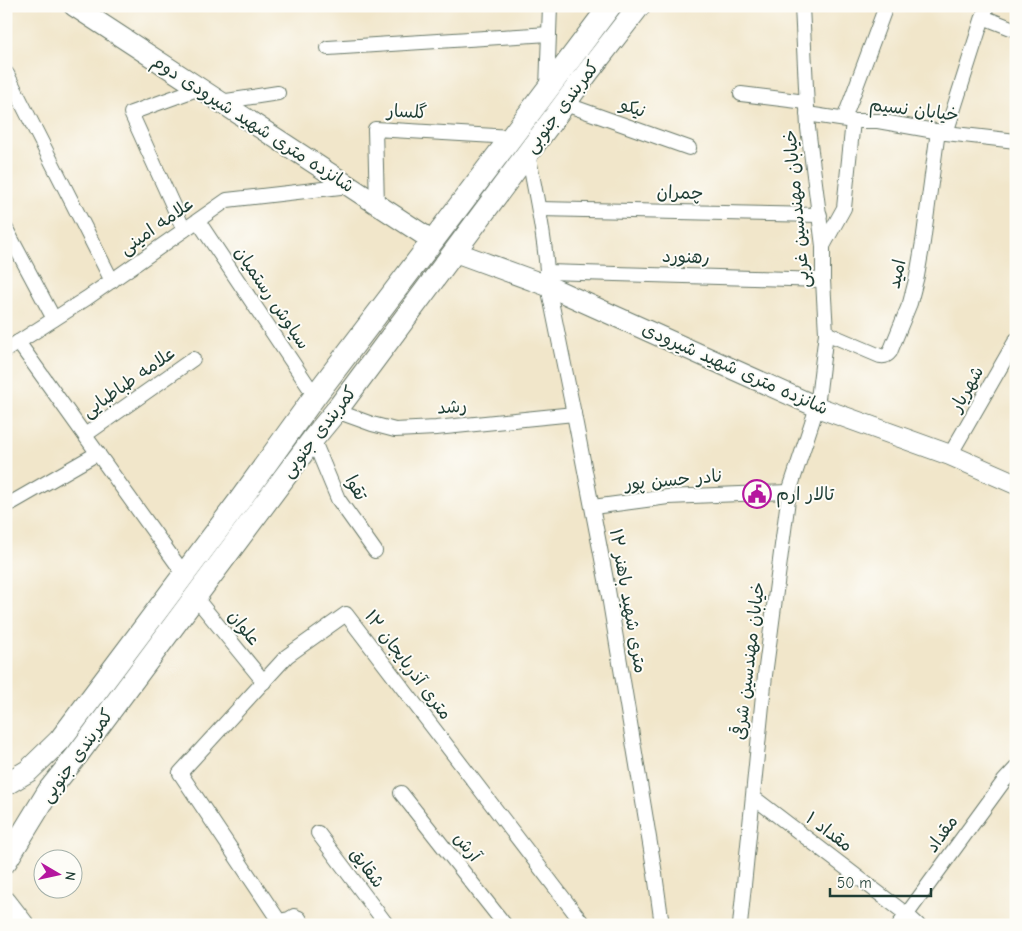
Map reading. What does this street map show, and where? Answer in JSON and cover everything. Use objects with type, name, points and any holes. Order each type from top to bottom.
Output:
[{"type":"main road","name":"شانزده متری شهید شیرودی دوم","points":[[74,6],[433,242]]},
{"type":"main road","name":"کمربندی جنوبی","points":[[556,97],[610,6]]},
{"type":"main road","name":"کمربندی جنوبی","points":[[6,784],[28,771],[60,740],[240,500],[315,396],[433,242],[520,145],[556,97],[639,6]]},
{"type":"main road","name":"کمربندی جنوبی","points":[[6,862],[50,789],[455,252],[520,145]]},
{"type":"main road","points":[[433,242],[455,252]]},
{"type":"main road","name":"شانزده متری شهید شیرودی","points":[[455,252],[547,279],[817,407],[950,456],[1016,484]]},
{"type":"main road","points":[[60,740],[78,754]]},
{"type":"main road","points":[[6,903],[16,923]]},
{"type":"street","points":[[550,6],[549,34],[556,97]]},
{"type":"street","name":"خیابان مهندسین غربی","points":[[802,6],[808,128],[823,246],[826,333],[817,407]]},
{"type":"street","points":[[823,246],[844,208],[848,120],[886,6]]},
{"type":"street","points":[[985,12],[1016,30]]},
{"type":"street","name":"امید","points":[[826,333],[880,356],[884,357],[890,352],[910,303],[917,276],[942,132],[985,12]]},
{"type":"street","points":[[328,48],[549,34]]},
{"type":"street","points":[[7,74],[112,281]]},
{"type":"street","points":[[184,230],[131,113],[200,88]]},
{"type":"street","points":[[220,102],[278,93]]},
{"type":"street","name":"خیابان نسیم","points":[[741,94],[807,108],[848,120],[878,121],[942,132],[1016,141]]},
{"type":"street","name":"نیکو","points":[[556,97],[689,148]]},
{"type":"street","name":"گلسار","points":[[377,205],[375,129],[520,145]]},
{"type":"street","name":"۱۲ متری شهید باهنر","points":[[520,145],[539,209],[547,279],[593,506],[662,925]]},
{"type":"street","name":"علامه امینی","points":[[6,350],[112,281],[227,200],[349,186]]},
{"type":"street","name":"چمران","points":[[539,209],[820,215]]},
{"type":"street","name":"سیاوش رستمیان","points":[[198,220],[315,396]]},
{"type":"street","points":[[6,229],[54,319]]},
{"type":"street","name":"رهنورد","points":[[547,279],[823,280]]},
{"type":"street","name":"شهریار","points":[[950,456],[1016,340]]},
{"type":"street","points":[[18,342],[184,574]]},
{"type":"street","name":"علامه طباطبایی","points":[[85,435],[194,359]]},
{"type":"street","name":"خیابان مهندسین شرقی","points":[[740,925],[765,675],[789,492],[817,407]]},
{"type":"street","name":"رشد","points":[[336,411],[395,430],[436,428],[574,414]]},
{"type":"street","name":"تقوا","points":[[313,438],[338,499],[375,551]]},
{"type":"street","points":[[6,506],[98,453]]},
{"type":"street","name":"نادر حسن پور","points":[[593,506],[668,497],[789,492]]},
{"type":"street","name":"علوان","points":[[195,597],[264,682]]},
{"type":"street","name":"۱۲ متری آذربایجان","points":[[276,923],[180,773],[288,656],[346,614],[584,925]]},
{"type":"street","name":"مقداد","points":[[903,919],[1004,781],[1016,768]]},
{"type":"street","name":"آرش","points":[[401,793],[505,925]]},
{"type":"street","name":"مقداد ۱","points":[[753,797],[903,919],[918,925]]},
{"type":"street","name":"شقایق","points":[[318,833],[386,925]]},
{"type":"street","points":[[276,923],[294,916],[299,918],[303,925]]},
{"type":"place","name":"تالار ارم","points":[[757,494]]}]
